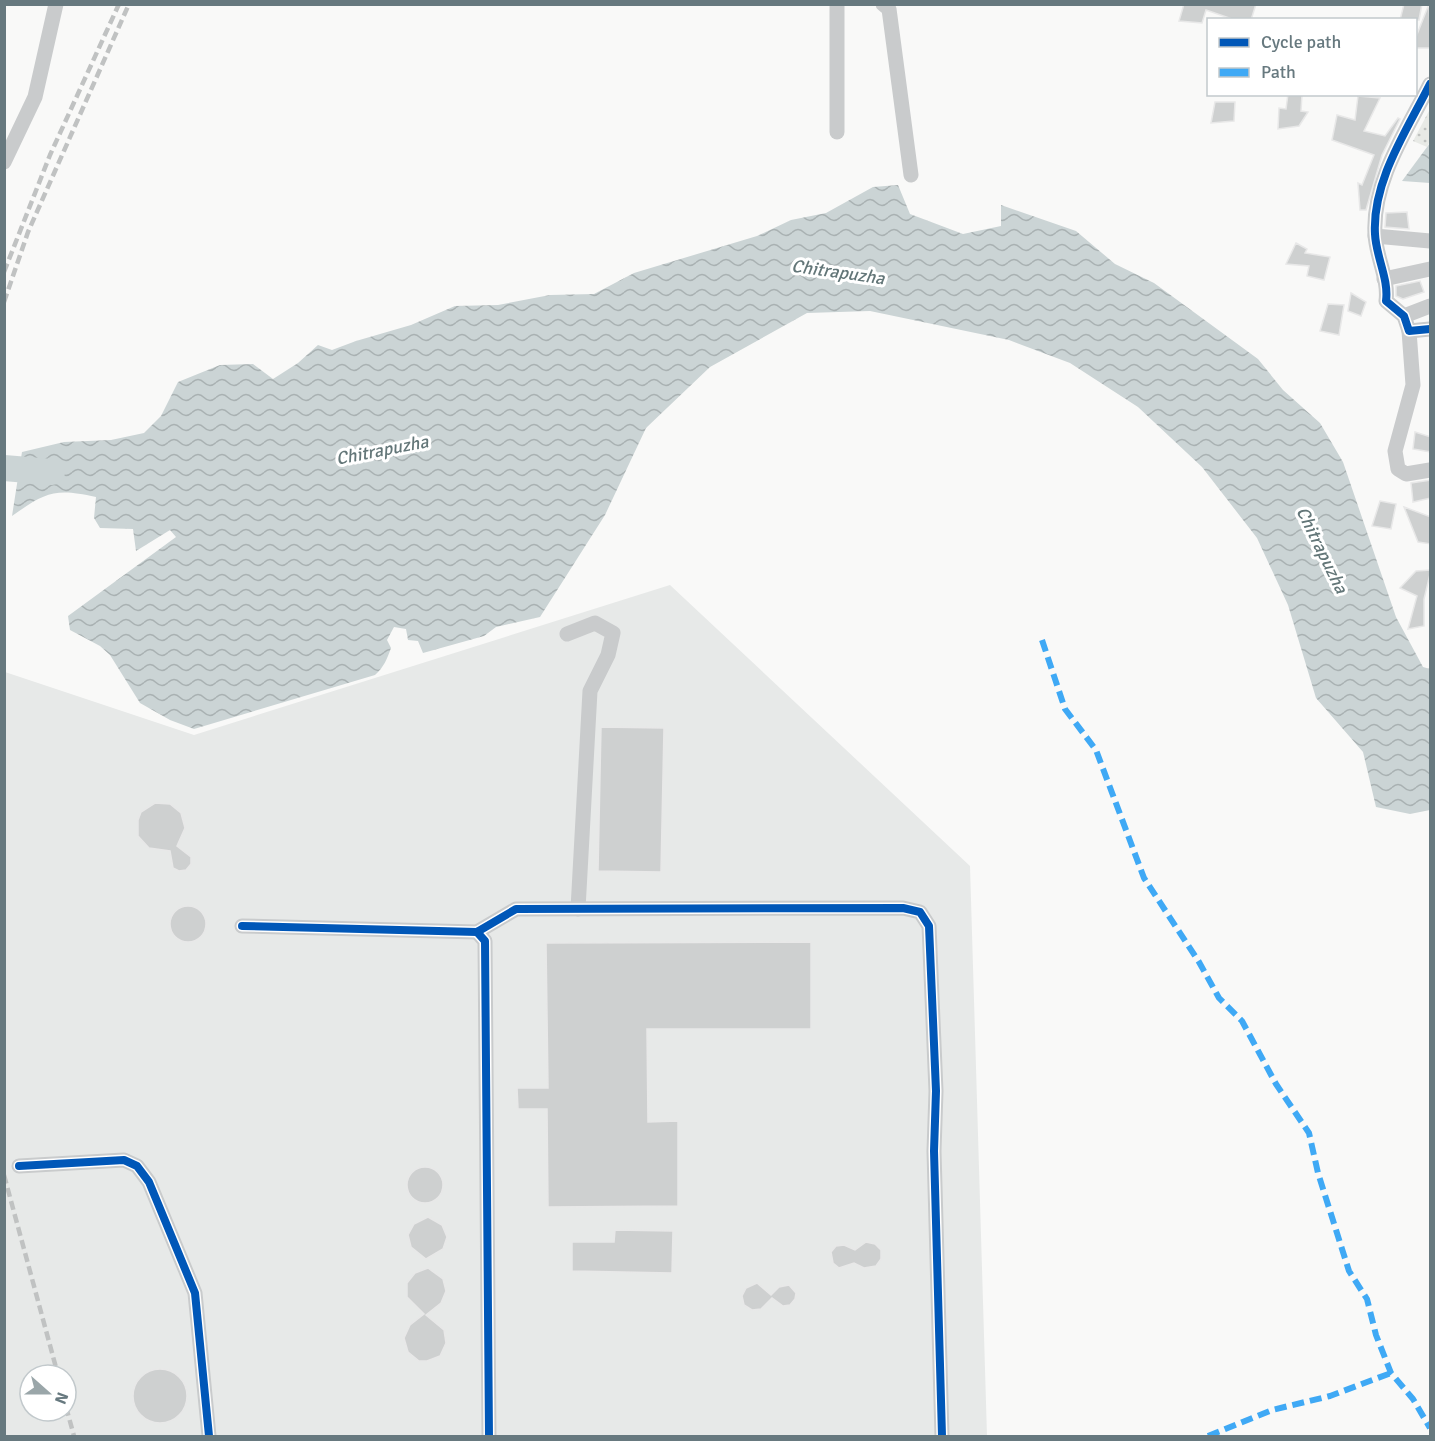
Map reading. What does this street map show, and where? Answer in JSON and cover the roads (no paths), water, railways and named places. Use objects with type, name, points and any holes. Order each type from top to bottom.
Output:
[{"type":"street","points":[[4,162],[34,97],[56,4]]},
{"type":"street","points":[[837,4],[837,132]]},
{"type":"street","points":[[883,4],[889,9],[911,175]]},
{"type":"street","points":[[1431,84],[1388,167],[1375,211],[1375,236],[1388,289],[1386,301],[1406,324],[1413,385],[1395,451],[1398,469],[1406,474],[1431,471]]},
{"type":"street","points":[[1375,236],[1431,241]]},
{"type":"street","points":[[1384,279],[1431,269]]},
{"type":"street","points":[[1406,324],[1431,306]]},
{"type":"street","points":[[1406,324],[1431,329]]},
{"type":"street","points":[[567,634],[595,623],[613,633],[608,655],[590,691],[578,909]]},
{"type":"street","points":[[242,926],[477,932],[516,909],[903,908],[920,912],[929,926],[936,1079],[934,1151],[942,1437]]},
{"type":"street","points":[[477,932],[485,941],[489,1437]]},
{"type":"street","points":[[19,1166],[124,1160],[137,1166],[149,1182],[195,1293],[209,1437]]},
{"type":"water","points":[[1430,143],[1430,183],[1402,181]]},
{"type":"water","points":[[898,185],[910,214],[963,234],[1001,226],[1001,205],[1076,231],[1115,264],[1154,283],[1258,359],[1283,390],[1320,423],[1343,462],[1396,617],[1423,667],[1430,669],[1430,810],[1410,814],[1376,807],[1363,752],[1316,698],[1288,605],[1257,538],[1202,467],[1138,407],[1070,363],[1009,340],[870,311],[807,313],[710,367],[646,428],[605,515],[540,617],[496,627],[484,636],[423,653],[418,641],[408,640],[406,629],[394,627],[387,640],[391,648],[388,656],[375,675],[194,729],[170,720],[140,703],[110,655],[100,646],[70,630],[68,616],[176,537],[170,530],[136,551],[133,529],[100,528],[94,518],[96,497],[82,494],[51,494],[12,516],[22,452],[64,442],[111,440],[144,433],[161,416],[178,382],[220,365],[253,364],[273,379],[298,363],[318,345],[332,350],[411,325],[455,306],[498,305],[550,295],[594,294],[634,273],[757,236],[791,220],[826,213],[873,187]]},
{"type":"waterway","name":"Chitrapuzha","points":[[4,468],[52,472]]},
{"type":"railway","points":[[4,272],[50,155],[119,4]]},
{"type":"railway","points":[[4,302],[28,232],[129,4]]},
{"type":"railway","points":[[4,1175],[55,1363]]},
{"type":"railway","points":[[70,1423],[74,1436]]}]
